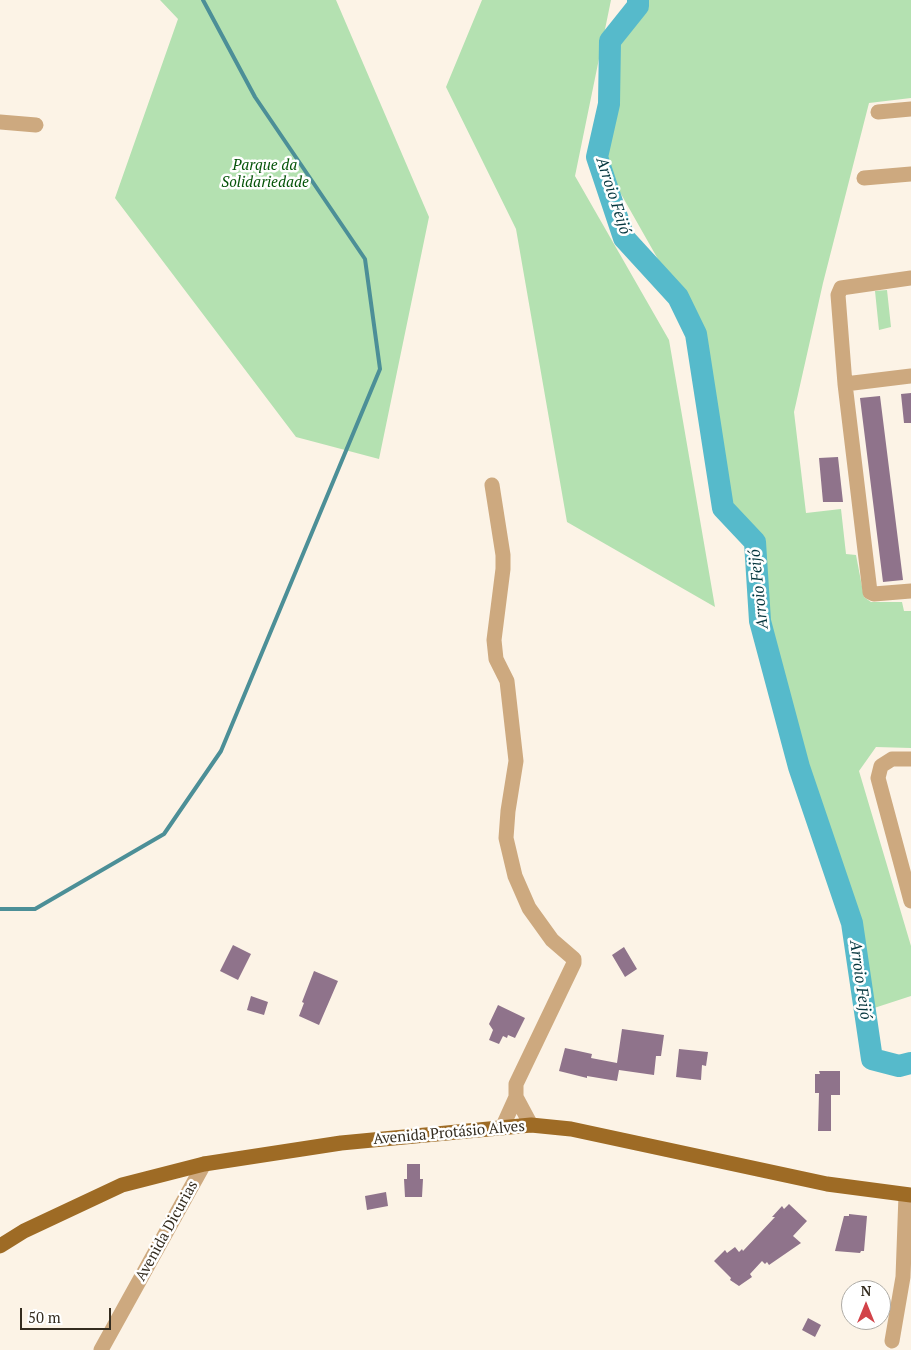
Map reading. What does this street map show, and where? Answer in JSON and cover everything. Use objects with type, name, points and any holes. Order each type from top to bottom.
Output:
[{"type":"main road","name":"Avenida Protásio Alves","points":[[0,1246],[24,1231],[122,1185],[204,1164],[341,1143],[531,1125],[572,1129],[827,1184],[908,1195]]},
{"type":"street","points":[[878,112],[911,109]]},
{"type":"street","points":[[0,122],[36,125]]},
{"type":"street","points":[[864,178],[911,174]]},
{"type":"street","points":[[911,278],[841,288],[838,294],[845,384],[870,592],[874,594],[911,591]]},
{"type":"street","points":[[845,384],[911,376]]},
{"type":"street","points":[[492,485],[503,555],[494,640],[496,659],[507,681],[516,761],[506,838],[515,876],[529,908],[552,940],[574,959],[574,963],[516,1084],[516,1097],[502,1128]]},
{"type":"street","points":[[911,759],[892,759],[881,766],[878,778],[906,859],[911,901]]},
{"type":"street","points":[[516,1097],[531,1125]]},
{"type":"street","name":"Avenida Dicurias","points":[[101,1350],[204,1164]]},
{"type":"street","points":[[892,1341],[902,1277],[908,1195]]},
{"type":"green space","name":"Parque da Solidariedade","points":[[160,0],[336,0],[429,217],[379,459],[296,437],[115,198],[178,19]]},
{"type":"green space","points":[[482,0],[611,0],[575,176],[669,340],[715,607],[567,522],[516,229],[446,87]]},
{"type":"green space","points":[[642,0],[911,0],[911,98],[869,103],[823,283],[794,412],[806,513],[841,509],[846,554],[856,555],[864,597],[871,602],[902,602],[904,611],[911,611],[911,748],[876,747],[859,771],[911,946],[911,996],[868,1010],[856,922],[794,725],[767,624],[760,542],[728,507],[701,335],[600,157],[614,105],[615,46],[641,11]]},
{"type":"green space","points":[[887,290],[891,327],[879,330],[875,291]]},
{"type":"building","points":[[911,393],[911,423],[904,423],[901,394]]},
{"type":"building","points":[[880,396],[903,580],[883,582],[860,398]]},
{"type":"building","points":[[838,457],[843,502],[823,502],[819,458]]},
{"type":"building","points":[[233,945],[251,954],[238,980],[220,971]]},
{"type":"building","points":[[624,947],[637,969],[625,977],[612,955]]},
{"type":"building","points":[[314,971],[338,981],[319,1025],[299,1016],[304,1003],[302,1002]]},
{"type":"building","points":[[251,996],[268,1002],[264,1015],[247,1010]]},
{"type":"building","points":[[498,1005],[525,1018],[515,1038],[508,1035],[507,1038],[503,1036],[499,1044],[489,1040],[493,1030],[489,1024]]},
{"type":"building","points":[[622,1029],[664,1035],[661,1056],[656,1056],[654,1075],[619,1070],[617,1081],[587,1076],[587,1078],[559,1071],[565,1048],[592,1054],[591,1058],[617,1063]]},
{"type":"building","points":[[679,1049],[708,1052],[706,1066],[702,1065],[701,1080],[676,1077]]},
{"type":"building","points":[[819,1071],[840,1071],[840,1095],[831,1095],[831,1131],[818,1131],[819,1093],[815,1093],[815,1074],[820,1074]]},
{"type":"building","points":[[407,1164],[420,1164],[420,1179],[423,1179],[422,1197],[405,1197],[404,1179],[407,1179]]},
{"type":"building","points":[[386,1192],[388,1206],[367,1210],[365,1196]]},
{"type":"building","points":[[789,1204],[807,1221],[793,1236],[801,1243],[769,1265],[767,1262],[765,1264],[762,1261],[750,1274],[752,1277],[739,1286],[730,1280],[731,1278],[714,1261],[725,1250],[727,1253],[735,1247],[739,1252],[742,1249],[743,1251],[775,1217],[772,1217],[782,1206],[784,1209]]},
{"type":"building","points":[[849,1214],[867,1216],[864,1251],[860,1253],[835,1251],[844,1216],[849,1216]]},
{"type":"building","points":[[808,1318],[821,1325],[815,1337],[802,1330]]},
{"type":"waterway","points":[[0,909],[35,909],[164,834],[221,751],[380,369],[365,259],[255,97],[203,0]]},
{"type":"waterway","name":"Arroio Feijó","points":[[638,0],[638,6],[610,41],[609,104],[597,157],[624,238],[678,297],[696,334],[723,508],[755,542],[760,621],[799,767],[852,923],[872,1059],[899,1066],[911,1063]]}]
